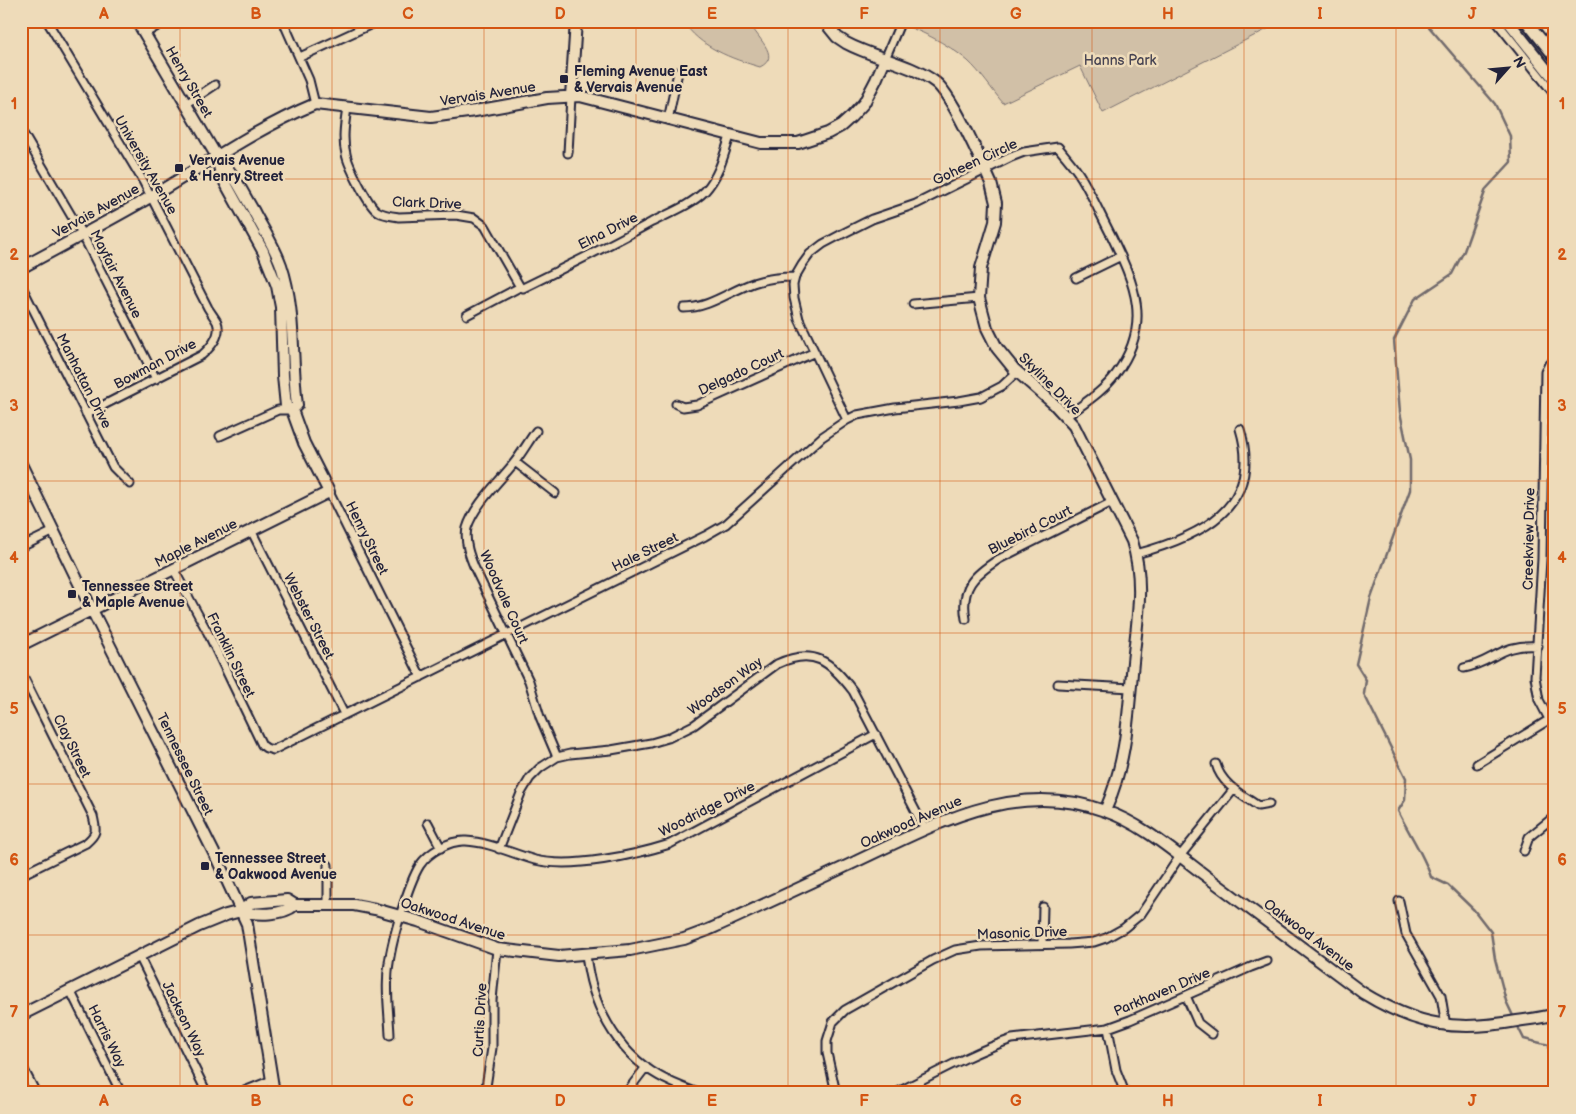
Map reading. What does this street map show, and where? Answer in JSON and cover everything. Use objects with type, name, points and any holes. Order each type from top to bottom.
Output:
[{"type":"street","name":"University Avenue","points":[[47,21],[151,196],[218,324]]},
{"type":"street","name":"Henry Street","points":[[137,21],[216,157],[221,175],[263,251],[277,286],[281,307],[286,406],[292,410],[304,443],[420,677]]},
{"type":"street","points":[[144,34],[166,21]]},
{"type":"street","points":[[283,21],[309,80],[315,104]]},
{"type":"street","points":[[568,153],[573,44],[576,21]]},
{"type":"street","name":"Skyline Drive","points":[[824,21],[846,43],[936,82],[950,99],[985,170],[994,194],[996,212],[982,268],[980,298],[987,328],[1004,358],[1066,416],[1074,426],[1132,541],[1136,554],[1140,593],[1131,688],[1123,761],[1105,811]]},
{"type":"street","name":"Vervais Avenue","points":[[21,268],[151,196],[216,157],[315,104],[430,116],[571,96],[594,99],[761,143],[798,143],[828,133],[841,126],[864,103],[901,21]]},
{"type":"street","points":[[1496,21],[1555,95]]},
{"type":"street","points":[[1508,21],[1555,80]]},
{"type":"street","points":[[1526,21],[1555,57]]},
{"type":"street","points":[[300,57],[374,23]]},
{"type":"street","points":[[668,120],[678,72]]},
{"type":"street","points":[[186,104],[215,85]]},
{"type":"street","name":"Clark Drive","points":[[347,108],[344,140],[346,154],[364,194],[376,211],[399,217],[456,215],[474,218],[485,226],[520,287]]},
{"type":"street","name":"Mayfair Avenue","points":[[21,130],[82,234],[156,379]]},
{"type":"street","name":"Elna Drive","points":[[467,315],[695,200],[705,191],[715,176],[730,136]]},
{"type":"street","name":"Goheen Circle","points":[[795,277],[810,254],[832,239],[872,219],[916,204],[1024,152],[1058,147],[1080,174],[1129,273],[1136,293],[1137,310],[1136,328],[1125,360],[1111,380],[1066,416]]},
{"type":"street","points":[[1076,278],[1120,256]]},
{"type":"street","points":[[684,308],[696,308],[752,283],[773,277],[795,277],[793,285],[794,298],[799,319],[847,420]]},
{"type":"street","name":"Manhattan Drive","points":[[21,285],[113,467],[130,484]]},
{"type":"street","points":[[913,304],[980,298]]},
{"type":"street","name":"Bowman Drive","points":[[86,414],[195,359],[210,349],[217,337],[218,324]]},
{"type":"street","name":"Delgado Court","points":[[676,404],[683,407],[697,406],[814,352]]},
{"type":"street","name":"Creekview Drive","points":[[1552,717],[1543,709],[1536,690],[1535,677],[1542,559],[1545,372],[1548,364],[1555,360]]},
{"type":"street","name":"Hale Street","points":[[268,749],[273,750],[726,524],[822,437],[847,420],[857,415],[895,408],[959,402],[981,397],[1002,386],[1017,372]]},
{"type":"street","points":[[220,436],[278,410],[292,410]]},
{"type":"street","points":[[1136,554],[1167,546],[1216,519],[1230,507],[1241,485],[1244,471],[1245,444],[1240,429]]},
{"type":"street","name":"Woodvale Court","points":[[536,431],[515,462],[474,512],[466,537],[469,554],[475,569],[529,681],[540,717],[557,757]]},
{"type":"street","points":[[515,462],[554,493]]},
{"type":"street","name":"Tennessee Street","points":[[21,464],[92,610],[218,859],[241,911],[248,934],[274,1093]]},
{"type":"street","name":"Maple Avenue","points":[[21,645],[329,492]]},
{"type":"street","name":"Bluebird Court","points":[[966,619],[965,593],[970,582],[986,567],[999,558],[1112,502]]},
{"type":"street","name":"Webster Street","points":[[251,530],[344,714]]},
{"type":"street","points":[[21,547],[54,532]]},
{"type":"street","name":"Franklin Street","points":[[174,570],[208,633],[262,745],[268,749]]},
{"type":"street","points":[[1464,668],[1508,648],[1538,646]]},
{"type":"street","name":"Woodson Way","points":[[499,849],[521,793],[530,778],[557,757],[611,750],[668,738],[694,725],[777,664],[792,657],[803,656],[814,657],[829,665],[840,675],[852,691],[925,829]]},
{"type":"street","name":"Clay Street","points":[[21,672],[93,816],[96,829],[94,836],[86,842],[24,874]]},
{"type":"street","points":[[1058,684],[1131,688]]},
{"type":"street","points":[[1477,764],[1488,759],[1552,717]]},
{"type":"street","name":"Woodridge Drive","points":[[390,1035],[389,962],[400,916],[420,865],[441,848],[455,842],[466,841],[537,860],[568,862],[636,853],[663,847],[736,810],[876,734]]},
{"type":"street","points":[[1216,764],[1218,774],[1234,789],[1258,806],[1269,804]]},
{"type":"street","name":"Masonic Drive","points":[[836,1093],[828,1060],[827,1041],[833,1022],[845,1010],[933,960],[955,950],[982,946],[1094,942],[1106,938],[1141,914],[1180,856],[1234,789]]},
{"type":"street","name":"Oakwood Avenue","points":[[21,1015],[199,926],[241,911],[251,903],[287,900],[295,905],[354,905],[418,921],[497,949],[558,956],[630,950],[684,939],[708,930],[925,829],[975,809],[1019,800],[1050,800],[1078,803],[1105,811],[1148,834],[1364,993],[1383,1006],[1410,1018],[1446,1026],[1468,1027],[1491,1026],[1555,1014]]},
{"type":"street","points":[[1524,851],[1529,837],[1555,816]]},
{"type":"street","points":[[428,823],[441,848]]},
{"type":"street","points":[[21,864],[24,874]]},
{"type":"street","points":[[328,865],[328,904]]},
{"type":"street","points":[[1399,901],[1406,934],[1441,996],[1446,1026]]},
{"type":"street","points":[[1042,944],[1043,907]]},
{"type":"street","name":"Curtis Drive","points":[[486,1093],[492,1048],[492,1000],[497,949]]},
{"type":"street","points":[[586,954],[588,974],[602,1015],[627,1052],[646,1068],[674,1084],[698,1093]]},
{"type":"street","name":"Jackson Way","points":[[139,956],[207,1093]]},
{"type":"street","name":"Parkhaven Drive","points":[[896,1093],[972,1055],[1012,1039],[1108,1028],[1268,961]]},
{"type":"street","name":"Harris Way","points":[[70,990],[121,1093]]},
{"type":"street","points":[[1186,996],[1198,1023],[1212,1034]]},
{"type":"street","points":[[1108,1028],[1116,1070],[1126,1093]]},
{"type":"street","points":[[21,1064],[36,1093]]},
{"type":"street","points":[[626,1093],[646,1068]]},
{"type":"street","points":[[239,1093],[272,1080]]},
{"type":"green space","points":[[683,21],[749,21],[765,46],[769,57],[760,67],[728,56],[698,38]]},
{"type":"green space","name":"Hanns Park","points":[[892,21],[1283,21],[1103,113],[1080,66],[1003,103],[977,71],[960,54],[932,37]]},
{"type":"waterway","points":[[1424,21],[1495,104],[1510,136],[1511,162],[1486,189],[1464,251],[1452,274],[1415,299],[1394,340],[1400,412],[1410,460],[1410,490],[1371,598],[1356,664],[1366,680],[1364,694],[1406,778],[1405,800],[1398,811],[1431,877],[1448,885],[1474,910],[1491,932],[1495,959],[1506,1001],[1514,1018]]},
{"type":"waterway","points":[[1516,1023],[1524,1039],[1549,1045],[1550,1093]]},
{"type":"place","name":"Fleming Avenue East & Vervais Avenue","points":[[564,79]]},
{"type":"place","name":"Vervais Avenue & Henry Street","points":[[179,168]]},
{"type":"place","name":"Tennessee Street & Maple Avenue","points":[[72,594]]},
{"type":"place","name":"Tennessee Street & Oakwood Avenue","points":[[205,866]]}]
